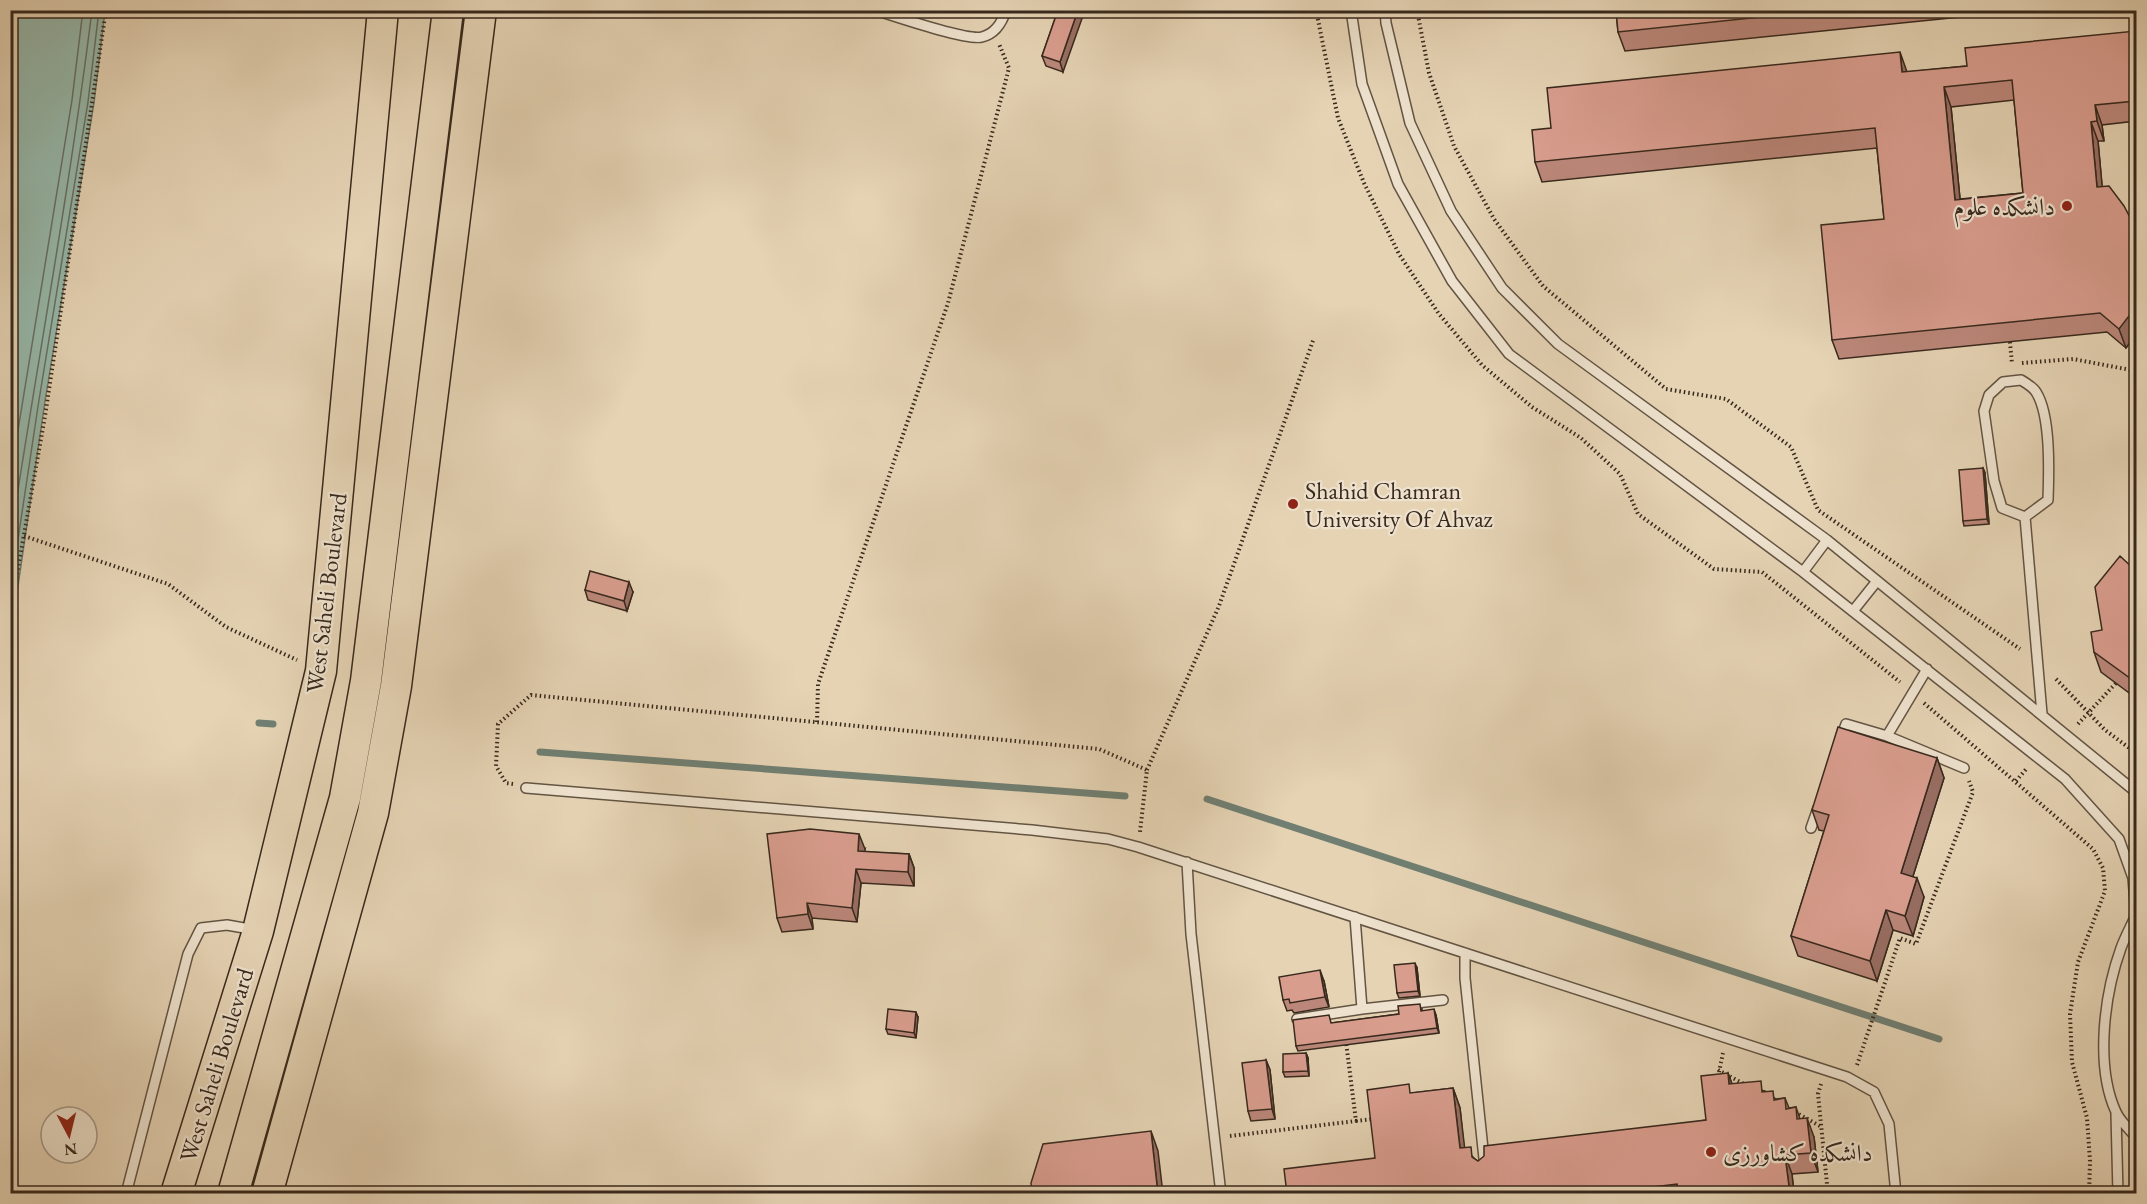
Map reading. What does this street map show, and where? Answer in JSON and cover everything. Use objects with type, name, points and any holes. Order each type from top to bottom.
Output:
[{"type":"main road","name":"West Saheli Boulevard","points":[[176,1194],[258,931],[321,671],[383,10]]},
{"type":"main road","name":"West Saheli Boulevard","points":[[233,1194],[345,798],[366,681],[448,10]]},
{"type":"main road","points":[[267,1194],[372,813],[396,686],[481,10]]},
{"type":"lane","points":[[876,10],[945,32],[979,38],[993,33],[1006,10]]},
{"type":"lane","points":[[1352,10],[1362,84],[1398,184],[1452,281],[1509,354],[1853,610],[2065,779],[2119,839],[2133,878],[2136,915],[2121,948],[2110,986],[2105,1029],[2104,1056],[2108,1088],[2116,1114],[2118,1194]]},
{"type":"lane","points":[[1385,10],[1410,123],[1451,211],[1502,288],[1558,344],[1827,540],[2136,790]]},
{"type":"lane","points":[[2021,380],[2036,391],[2043,411],[2050,466],[2048,500],[2025,517],[2002,508],[1994,480],[1984,411],[1989,395],[2003,382],[2021,380]]},
{"type":"lane","points":[[2025,517],[2042,714]]},
{"type":"lane","points":[[1803,572],[1827,540]]},
{"type":"lane","points":[[1853,610],[1877,580]]},
{"type":"lane","points":[[1887,736],[1927,669]]},
{"type":"lane","points":[[1836,755],[1846,724],[1887,736],[1964,768]]},
{"type":"lane","points":[[526,788],[1032,830],[1108,839],[1138,847],[1852,1080],[1874,1092],[1888,1124],[1895,1193]]},
{"type":"lane","points":[[1811,828],[1821,797]]},
{"type":"lane","points":[[1187,862],[1191,934],[1221,1194]]},
{"type":"lane","points":[[1355,917],[1362,1009]]},
{"type":"lane","points":[[126,1194],[188,954],[201,928],[227,925],[258,931]]},
{"type":"lane","points":[[1465,953],[1465,978],[1485,1173]]},
{"type":"lane","points":[[1297,1019],[1443,1000]]},
{"type":"lane","points":[[2116,1114],[2136,1137]]},
{"type":"path","points":[[10,614],[45,416],[106,10]]},
{"type":"path","points":[[1316,10],[1338,118],[1364,183],[1399,254],[1439,314],[1482,365],[1532,407],[1581,438],[1620,474],[1638,514],[1714,569],[1762,572],[1913,693],[2093,849],[2103,868],[2105,891],[2078,962],[2070,1014],[2072,1062],[2087,1118],[2090,1161],[2089,1194]]},
{"type":"path","points":[[1417,10],[1429,73],[1454,146],[1494,219],[1543,286],[1666,389],[1726,399],[1791,447],[1818,510],[2037,660],[2104,730],[2136,753]]},
{"type":"path","points":[[817,722],[818,684],[948,303],[1009,68],[993,33]]},
{"type":"path","points":[[1138,847],[1147,770],[1219,606],[1314,338]]},
{"type":"path","points":[[2010,342],[2014,381]]},
{"type":"path","points":[[2012,363],[2073,359],[2136,371]]},
{"type":"path","points":[[24,536],[168,584],[226,627],[321,671]]},
{"type":"path","points":[[526,788],[506,783],[496,766],[498,724],[531,695],[1099,748],[1147,770]]},
{"type":"path","points":[[1852,1080],[1900,938],[1916,944],[1973,792],[1964,768]]},
{"type":"path","points":[[1342,1012],[1356,1121]]},
{"type":"path","points":[[1720,1082],[1718,1070],[1727,1038]]},
{"type":"path","points":[[1718,1070],[1749,1087]]},
{"type":"path","points":[[1825,1070],[1818,1094],[1828,1194]]},
{"type":"path","points":[[1790,1109],[1821,1126]]},
{"type":"path","points":[[1215,1138],[1375,1118]]},
{"type":"water","points":[[11,10],[105,11],[94,103],[45,401],[11,634]]},
{"type":"building","points":[[1058,10],[1078,10],[1060,62],[1042,56]]},
{"type":"building","points":[[1616,10],[1829,10],[1618,32]]},
{"type":"building","name":"دانشکده علوم","points":[[2136,31],[2136,101],[2095,105],[2097,121],[2091,122],[2097,187],[2109,186],[2124,206],[2136,229],[2136,296],[2129,316],[2119,329],[2100,313],[1832,340],[1821,225],[1884,219],[1875,128],[1535,162],[1532,130],[1551,128],[1547,88],[1900,52],[1902,72],[1967,66],[1965,48]],"holes":[[[2012,80],[2023,193],[1955,200],[1944,87]]]},
{"type":"building","points":[[1983,468],[1987,519],[1963,521],[1959,470]]},
{"type":"building","points":[[2120,556],[2134,569],[2136,568],[2136,681],[2094,652],[2091,632],[2102,630],[2095,587]]},
{"type":"building","points":[[590,571],[629,582],[624,601],[585,590]]},
{"type":"building","points":[[1838,727],[1937,758],[1901,873],[1917,878],[1905,916],[1886,910],[1870,961],[1791,936],[1829,815],[1812,810]]},
{"type":"building","points":[[810,829],[859,834],[858,851],[909,854],[908,872],[856,869],[852,908],[807,903],[808,914],[777,918],[767,834]]},
{"type":"building","points":[[1415,963],[1418,991],[1397,993],[1394,965]]},
{"type":"building","points":[[1320,970],[1325,997],[1290,1003],[1289,999],[1283,1000],[1279,977]]},
{"type":"building","points":[[1420,1004],[1421,1011],[1434,1009],[1437,1028],[1296,1046],[1293,1020],[1329,1015],[1331,1023],[1399,1014],[1398,1006]]},
{"type":"building","points":[[888,1009],[916,1012],[914,1033],[886,1029]]},
{"type":"building","points":[[1306,1053],[1308,1071],[1283,1072],[1283,1054]]},
{"type":"building","points":[[1266,1060],[1272,1109],[1248,1111],[1242,1063]]},
{"type":"building","points":[[1728,1073],[1729,1084],[1761,1081],[1762,1092],[1773,1091],[1774,1100],[1785,1098],[1786,1109],[1796,1107],[1797,1119],[1807,1118],[1811,1153],[1785,1155],[1790,1194],[1679,1194],[1677,1184],[1594,1194],[1287,1194],[1284,1169],[1375,1158],[1367,1090],[1409,1084],[1410,1093],[1453,1088],[1460,1148],[1471,1147],[1472,1157],[1478,1161],[1484,1156],[1484,1146],[1706,1120],[1701,1076]]},
{"type":"building","points":[[1151,1131],[1158,1194],[1032,1194],[1031,1183],[1043,1144]]},
{"type":"waterway","points":[[259,723],[273,724]]},
{"type":"waterway","points":[[540,752],[1125,796]]},
{"type":"waterway","points":[[1207,799],[1939,1039]]},
{"type":"place","name":"دانشکده علوم","points":[[2067,206]]},
{"type":"place","name":"Shahid Chamran University Of Ahvaz","points":[[1293,504]]},
{"type":"place","name":"دانشکده کشاورزی","points":[[1711,1152]]}]
